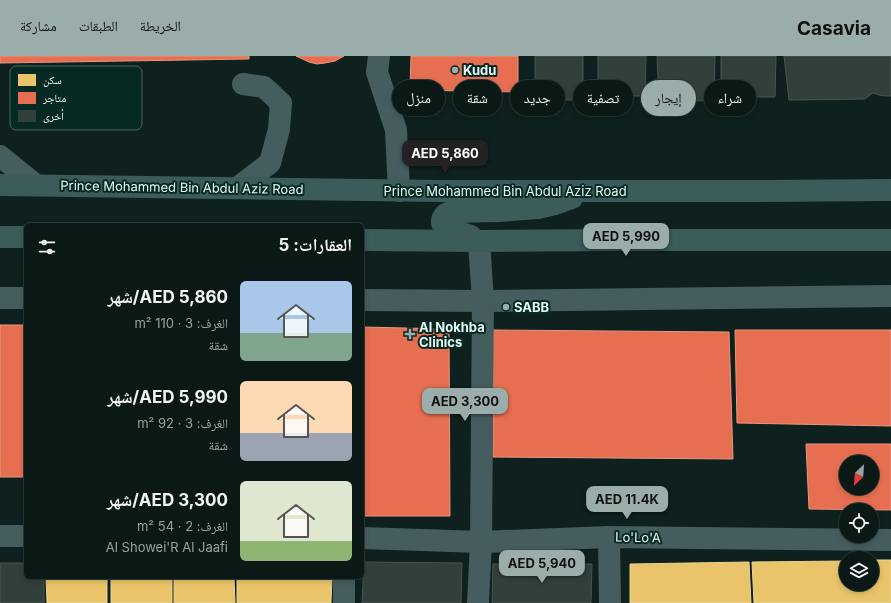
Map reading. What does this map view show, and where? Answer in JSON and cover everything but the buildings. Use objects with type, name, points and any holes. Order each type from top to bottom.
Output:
[{"type":"main road","name":"Prince Mohammed Bin Abdul Aziz Road","points":[[0,185],[399,191],[891,190]]},
{"type":"main road","points":[[479,241],[473,236],[465,233],[447,230],[443,226],[443,216],[452,212],[538,208],[555,204],[587,191]]},
{"type":"main road","points":[[0,237],[24,237]]},
{"type":"main road","points":[[364,240],[891,240]]},
{"type":"street","points":[[376,61],[396,130],[399,191]]},
{"type":"street","points":[[237,188],[270,163],[279,129],[281,103],[264,87],[243,84]]},
{"type":"street","points":[[0,156],[36,185]]},
{"type":"street","points":[[478,603],[481,542],[483,301],[479,241]]},
{"type":"street","points":[[364,300],[483,301],[891,296]]},
{"type":"street","points":[[0,298],[24,298]]},
{"type":"street","points":[[0,536],[24,536]]},
{"type":"street","points":[[609,537],[610,603]]},
{"type":"street","name":"Lo'Lo'A","points":[[364,538],[481,542],[609,537],[891,540]]},
{"type":"street","points":[[344,579],[344,603]]},
{"type":"place","name":"Kudu","points":[[455,70]]},
{"type":"place","name":"SABB","points":[[506,307]]},
{"type":"place","name":"Al Nokhba Clinics","points":[[410,334]]}]
